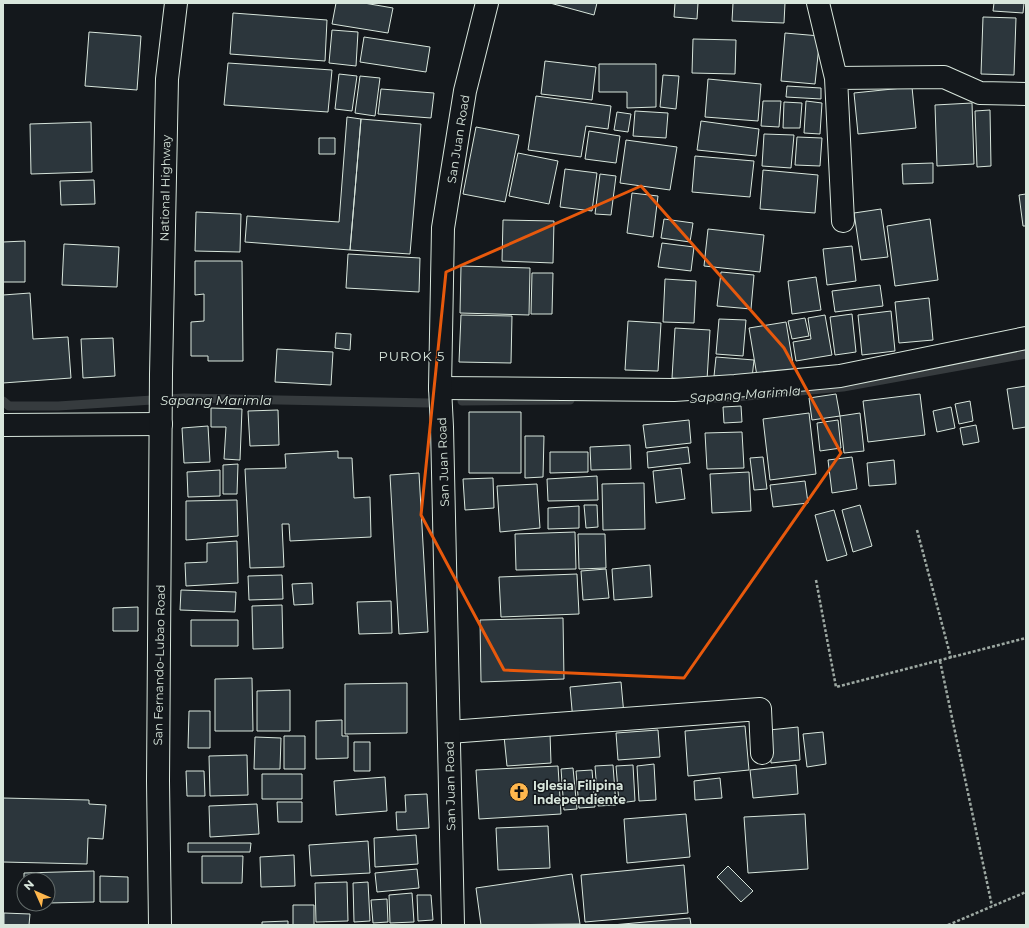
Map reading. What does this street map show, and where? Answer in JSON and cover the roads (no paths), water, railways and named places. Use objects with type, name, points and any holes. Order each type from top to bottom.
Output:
[{"type":"street","name":"National Highway","points":[[161,415],[167,79],[176,3]]},
{"type":"street","name":"San Juan Road","points":[[453,925],[440,388],[443,228],[465,91],[487,3]]},
{"type":"street","points":[[818,3],[836,78],[843,221]]},
{"type":"street","points":[[836,78],[944,77],[980,93],[1026,94]]},
{"type":"street","points":[[440,388],[674,390],[735,386],[840,376],[1026,338]]},
{"type":"street","points":[[3,425],[161,415]]},
{"type":"street","name":"San Fernando-Lubao Road","points":[[160,925],[158,781],[161,415]]},
{"type":"street","points":[[449,732],[760,709],[762,753]]},
{"type":"waterway","name":"Sapang Marimla","points":[[715,398],[843,387],[1026,354]]},
{"type":"waterway","name":"Sapang Marimla","points":[[3,401],[9,406],[58,406],[184,398],[430,403]]},
{"type":"waterway","name":"Sapang Marimla","points":[[462,401],[570,400]]},
{"type":"place","name":"Iglesia Filipina Independiente","points":[[519,792]]},
{"type":"district","name":"PUROK 5","points":[[412,356]]}]
